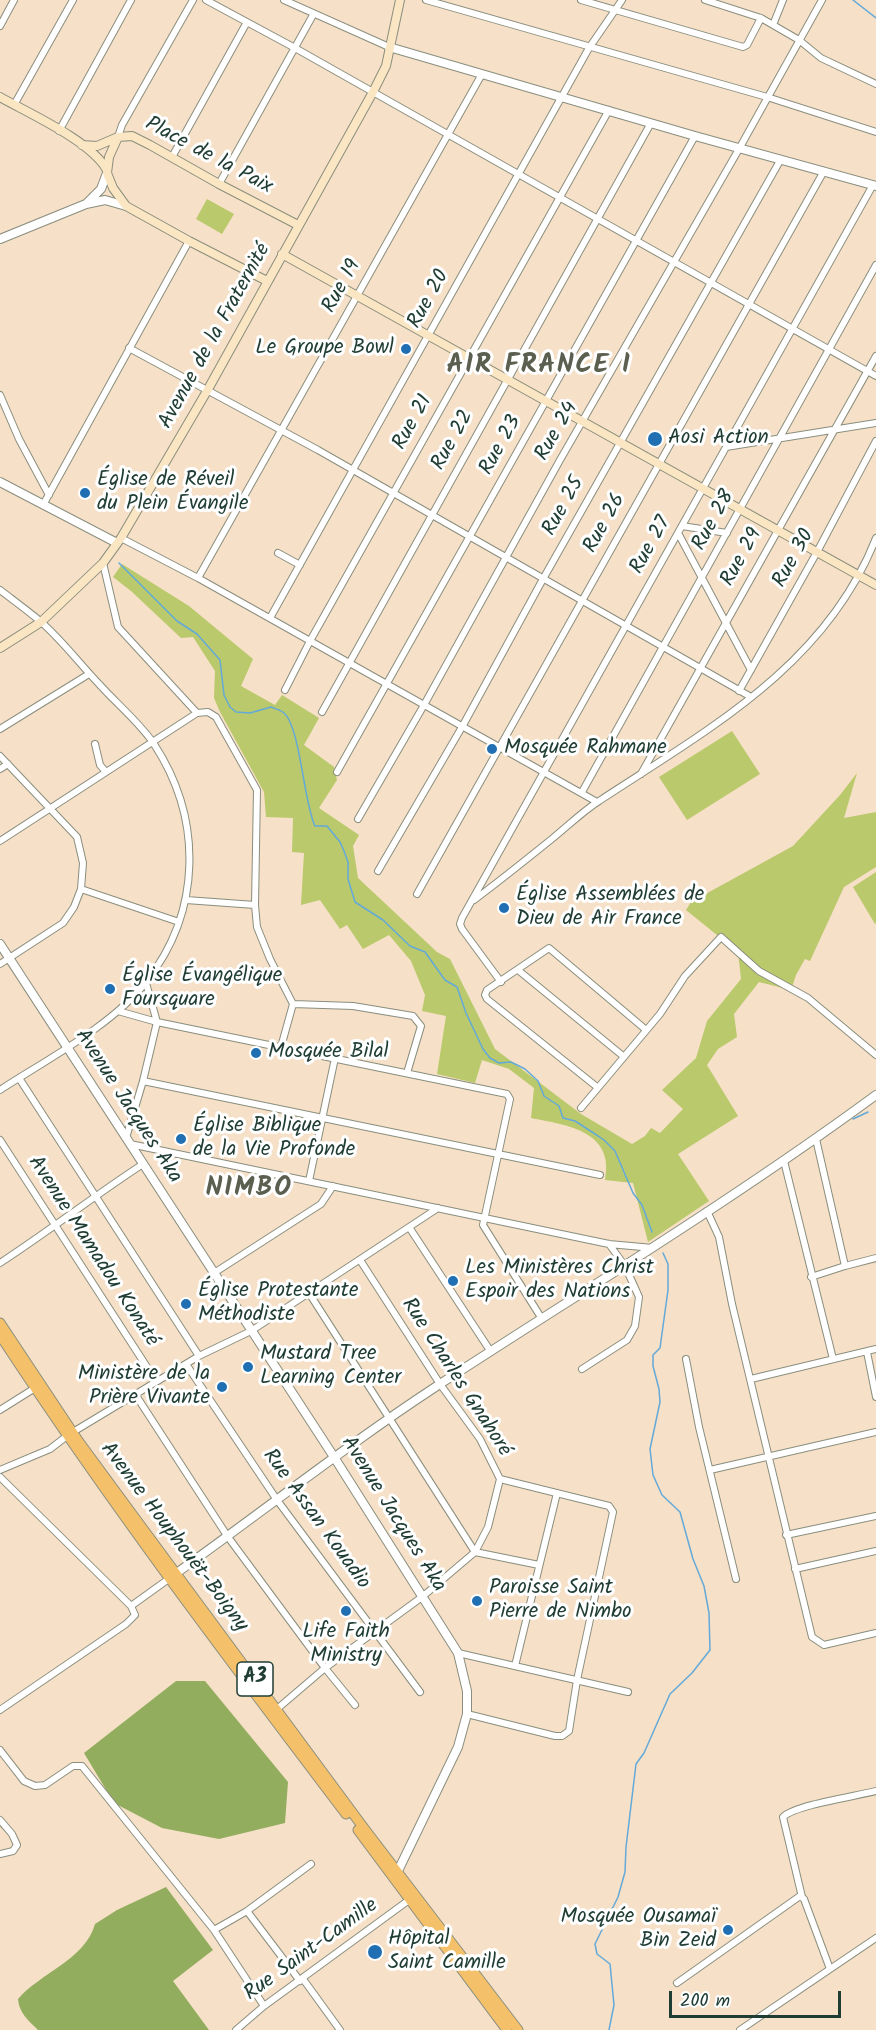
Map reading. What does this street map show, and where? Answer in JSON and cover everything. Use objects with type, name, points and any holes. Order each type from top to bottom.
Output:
[{"type":"highway","name":"Avenue Houphouët-Boigny","points":[[0,1323],[70,1434]]},
{"type":"highway","name":"Avenue Houphouët-Boigny","points":[[0,1335],[35,1388],[396,1876],[518,2030]]},
{"type":"highway","name":"Avenue Houphouët-Boigny","points":[[173,1576],[277,1709],[396,1876],[409,1900],[507,2030]]},
{"type":"main road","name":"Avenue de la Fraternité","points":[[0,648],[41,622],[103,563],[119,541],[207,391],[373,92],[386,66],[400,0]]},
{"type":"main road","points":[[0,97],[82,145],[99,158],[113,188],[126,206],[267,281]]},
{"type":"main road","name":"Place de la Paix","points":[[107,172],[109,157],[118,137],[132,136],[298,225]]},
{"type":"main road","points":[[82,145],[97,146],[118,137]]},
{"type":"main road","points":[[282,254],[876,585]]},
{"type":"street","points":[[0,26],[14,0]]},
{"type":"street","points":[[14,105],[73,0]]},
{"type":"street","points":[[59,131],[132,0]]},
{"type":"street","points":[[118,137],[193,0]]},
{"type":"street","points":[[206,0],[876,376]]},
{"type":"street","points":[[284,0],[313,15],[390,47],[739,149],[875,186]]},
{"type":"street","points":[[426,0],[768,97],[876,132]]},
{"type":"street","points":[[581,0],[743,47],[747,45],[761,18]]},
{"type":"street","name":"Rue 20","points":[[270,618],[520,175],[589,48],[622,0]]},
{"type":"street","points":[[705,0],[761,18],[799,40],[821,58],[876,84]]},
{"type":"street","points":[[774,25],[783,0]]},
{"type":"street","name":"Rue 24","points":[[358,819],[822,0]]},
{"type":"street","points":[[219,184],[313,15]]},
{"type":"street","points":[[172,157],[247,22]]},
{"type":"street","name":"Rue 19","points":[[198,578],[482,74]]},
{"type":"street","name":"Rue 21","points":[[285,690],[310,641],[609,110]]},
{"type":"street","name":"Rue 22","points":[[322,712],[651,123]]},
{"type":"street","name":"Rue 23","points":[[337,772],[695,136]]},
{"type":"street","name":"Rue 25","points":[[378,871],[462,727],[543,579],[781,159]]},
{"type":"street","name":"Rue 26","points":[[417,894],[824,171]]},
{"type":"street","points":[[86,204],[101,189],[107,172]]},
{"type":"street","name":"Rue 27","points":[[501,982],[460,924],[792,329],[875,186]]},
{"type":"street","points":[[0,239],[86,204],[105,200],[126,206]]},
{"type":"street","points":[[43,505],[189,241]]},
{"type":"street","name":"Rue 28","points":[[582,792],[876,266]]},
{"type":"street","points":[[129,348],[281,430],[751,697]]},
{"type":"street","name":"Rue 29","points":[[639,777],[876,356]]},
{"type":"street","points":[[0,395],[19,439],[49,495]]},
{"type":"street","points":[[726,447],[876,423]]},
{"type":"street","name":"Rue 30","points":[[739,691],[876,441]]},
{"type":"street","points":[[0,482],[43,505],[198,578],[597,802]]},
{"type":"street","points":[[682,526],[727,533]]},
{"type":"street","points":[[678,533],[751,670]]},
{"type":"street","points":[[470,903],[597,802],[689,744],[751,697],[802,653],[834,614],[858,575],[876,538]]},
{"type":"street","points":[[278,553],[300,565]]},
{"type":"street","points":[[103,563],[118,627],[197,713]]},
{"type":"street","points":[[0,590],[41,622],[153,742],[170,770],[182,801],[189,834],[190,856],[186,900],[179,922],[165,954],[146,983],[118,1011],[0,1090]]},
{"type":"street","points":[[0,729],[89,674]]},
{"type":"street","points":[[0,841],[197,713],[208,712],[216,717],[257,790],[255,905],[257,927],[293,1004],[280,1047]]},
{"type":"street","points":[[96,744],[100,765],[106,772]]},
{"type":"street","points":[[0,756],[77,837],[83,863],[81,889],[74,907],[63,923],[0,964]]},
{"type":"street","points":[[0,769],[8,764]]},
{"type":"street","points":[[81,889],[179,922]]},
{"type":"street","points":[[186,900],[255,905]]},
{"type":"street","points":[[581,1108],[622,1056],[660,1014],[685,976],[721,937],[759,971],[808,998],[876,1054]]},
{"type":"street","name":"Avenue Jacques Aka","points":[[0,944],[334,1457],[458,1653],[467,1691],[466,1714],[458,1747],[396,1876]]},
{"type":"street","points":[[597,1087],[487,999],[487,990],[549,948],[645,1029]]},
{"type":"street","points":[[518,970],[622,1056]]},
{"type":"street","points":[[146,983],[157,1022],[128,1141],[609,1244],[653,1248]]},
{"type":"street","points":[[293,1004],[353,1006],[413,1016],[421,1026],[407,1073]]},
{"type":"street","points":[[118,1011],[157,1022],[507,1094],[510,1099],[483,1225],[542,1318]]},
{"type":"street","points":[[309,1181],[335,1058]]},
{"type":"street","points":[[19,1078],[200,1356]]},
{"type":"street","points":[[143,1081],[600,1175]]},
{"type":"street","points":[[131,1606],[334,1457],[440,1384],[653,1248],[784,1161],[876,1095]]},
{"type":"street","points":[[816,1139],[845,1266]]},
{"type":"street","name":"Avenue Mamadou Konaté","points":[[0,1140],[156,1381]]},
{"type":"street","points":[[784,1161],[833,1359]]},
{"type":"street","points":[[0,1263],[57,1226],[95,1196],[143,1164]]},
{"type":"street","points":[[214,1274],[321,1204],[333,1186]]},
{"type":"street","points":[[0,1470],[50,1449],[70,1434],[156,1381],[251,1331],[438,1208]]},
{"type":"street","points":[[707,1211],[719,1237],[732,1304],[812,1637],[824,1646],[876,1633]]},
{"type":"street","points":[[409,1227],[491,1352]]},
{"type":"street","points":[[582,1369],[627,1340],[632,1334],[639,1297],[625,1266],[609,1244]]},
{"type":"street","points":[[812,1277],[876,1258]]},
{"type":"street","name":"Rue Charles Gnahoré","points":[[360,1260],[440,1384],[480,1440],[500,1479],[488,1527],[475,1552]]},
{"type":"street","points":[[309,1293],[475,1552],[539,1565]]},
{"type":"street","points":[[751,1379],[876,1349]]},
{"type":"street","points":[[867,1352],[876,1397]]},
{"type":"street","points":[[686,1359],[699,1427],[736,1579]]},
{"type":"street","name":"Rue Assan Kouadio","points":[[186,1364],[277,1500],[420,1692]]},
{"type":"street","points":[[0,1410],[35,1388]]},
{"type":"street","points":[[135,1394],[228,1537],[355,1705]]},
{"type":"street","points":[[710,1470],[876,1432]]},
{"type":"street","points":[[0,1477],[131,1606],[135,1615],[126,1624],[0,1710]]},
{"type":"street","points":[[466,1714],[562,1736],[569,1731],[577,1680],[613,1512],[609,1506],[500,1479]]},
{"type":"street","points":[[515,1666],[556,1493]]},
{"type":"street","points":[[786,1535],[876,1516]]},
{"type":"street","points":[[795,1569],[876,1551]]},
{"type":"street","points":[[277,1709],[325,1668],[376,1632],[475,1552]]},
{"type":"street","points":[[458,1653],[628,1692]]},
{"type":"street","points":[[0,1750],[24,1781],[35,1786],[45,1785],[73,1766],[82,1766],[214,1930],[264,2006]]},
{"type":"street","points":[[830,1969],[802,1897],[782,1820],[786,1814],[804,1808],[876,1791]]},
{"type":"street","points":[[0,1820],[12,1834],[17,1845],[13,1851],[0,1854]]},
{"type":"street","points":[[214,1930],[247,1911],[311,1864]]},
{"type":"street","points":[[677,1983],[800,1896],[802,1897]]},
{"type":"street","name":"Rue Saint-Camille","points":[[236,2030],[264,2006],[409,1900]]},
{"type":"street","points":[[247,1911],[340,2030]]},
{"type":"street","points":[[740,2030],[876,1938]]},
{"type":"green space","points":[[207,199],[234,214],[222,234],[196,219]]},
{"type":"green space","points":[[122,564],[189,606],[253,659],[241,686],[275,705],[282,695],[319,718],[304,745],[334,767],[337,780],[319,808],[359,835],[353,846],[358,878],[437,952],[450,959],[495,1049],[581,1114],[632,1144],[645,1136],[651,1128],[660,1133],[683,1109],[662,1090],[696,1058],[707,1021],[741,979],[738,952],[686,910],[691,902],[793,846],[857,773],[844,818],[876,812],[876,867],[844,887],[810,961],[805,959],[791,990],[759,982],[734,1014],[737,1037],[718,1049],[707,1065],[738,1116],[678,1154],[709,1201],[648,1242],[633,1183],[605,1180],[606,1164],[603,1151],[585,1133],[531,1118],[534,1088],[509,1069],[482,1060],[475,1083],[437,1074],[446,1016],[422,1011],[425,995],[411,961],[389,935],[363,949],[347,925],[340,929],[320,900],[301,905],[304,853],[292,852],[293,818],[266,817],[264,792],[214,698],[215,671],[193,637],[181,638],[113,577]]},
{"type":"green space","points":[[732,731],[760,774],[687,820],[659,777]]},
{"type":"green space","points":[[876,872],[876,923],[875,924],[853,887]]},
{"type":"green space","points":[[176,1681],[205,1681],[288,1782],[285,1823],[219,1839],[162,1828],[114,1803],[84,1753]]},
{"type":"green space","points":[[166,1887],[213,1950],[173,1981],[209,2030],[38,2030],[22,2012],[18,1999],[72,1957],[90,1936],[95,1924],[117,1910]]},
{"type":"waterway","points":[[853,0],[876,18]]},
{"type":"waterway","points":[[119,563],[177,621],[197,634],[220,660],[224,695],[230,707],[236,712],[250,713],[271,707],[284,713],[294,733],[315,826],[327,826],[340,842],[348,862],[348,879],[355,902],[383,920],[410,946],[425,952],[445,980],[457,987],[466,1013],[483,1049],[490,1058],[499,1063],[511,1062],[525,1069],[538,1081],[544,1096],[559,1106],[563,1118],[575,1121],[604,1140],[615,1151],[633,1193],[642,1205],[652,1232]]},
{"type":"waterway","points":[[853,1119],[868,1112]]},
{"type":"waterway","points":[[609,2030],[614,2005],[610,1964],[597,1954],[595,1944],[618,1897],[625,1872],[636,1764],[644,1753],[670,1694],[692,1673],[710,1650],[709,1613],[704,1586],[693,1559],[680,1512],[662,1495],[653,1475],[650,1449],[660,1402],[653,1355],[660,1348],[668,1290],[668,1264],[663,1253]]},
{"type":"place","name":"Le Groupe Bowl","points":[[406,349]]},
{"type":"place","name":"Aosi Action","points":[[655,439]]},
{"type":"place","name":"Église de Réveil du Plein Évangile","points":[[85,493]]},
{"type":"place","name":"Mosquée Rahmane","points":[[492,749]]},
{"type":"place","name":"Église Assemblées de Dieu de Air France","points":[[504,908]]},
{"type":"place","name":"Église Évangélique Foursquare","points":[[110,989]]},
{"type":"place","name":"Mosquée Bilal","points":[[256,1053]]},
{"type":"place","name":"Église Biblique de la Vie Profonde","points":[[181,1139]]},
{"type":"place","name":"Les Ministères Christ Espoir des Nations","points":[[453,1281]]},
{"type":"place","name":"Église Protestante Méthodiste","points":[[186,1304]]},
{"type":"place","name":"Mustard Tree Learning Center","points":[[248,1367]]},
{"type":"place","name":"Ministère de la Prière Vivante","points":[[222,1387]]},
{"type":"place","name":"Paroisse Saint Pierre de Nimbo","points":[[477,1601]]},
{"type":"place","name":"Life Faith Ministry","points":[[346,1611]]},
{"type":"place","name":"Mosquée Ousamaï Bin Zeid","points":[[728,1930]]},
{"type":"place","name":"Hôpital Saint Camille","points":[[375,1952]]},
{"type":"district","name":"AIR FRANCE I","points":[[539,367]]},
{"type":"district","name":"NIMBO","points":[[249,1190]]}]
